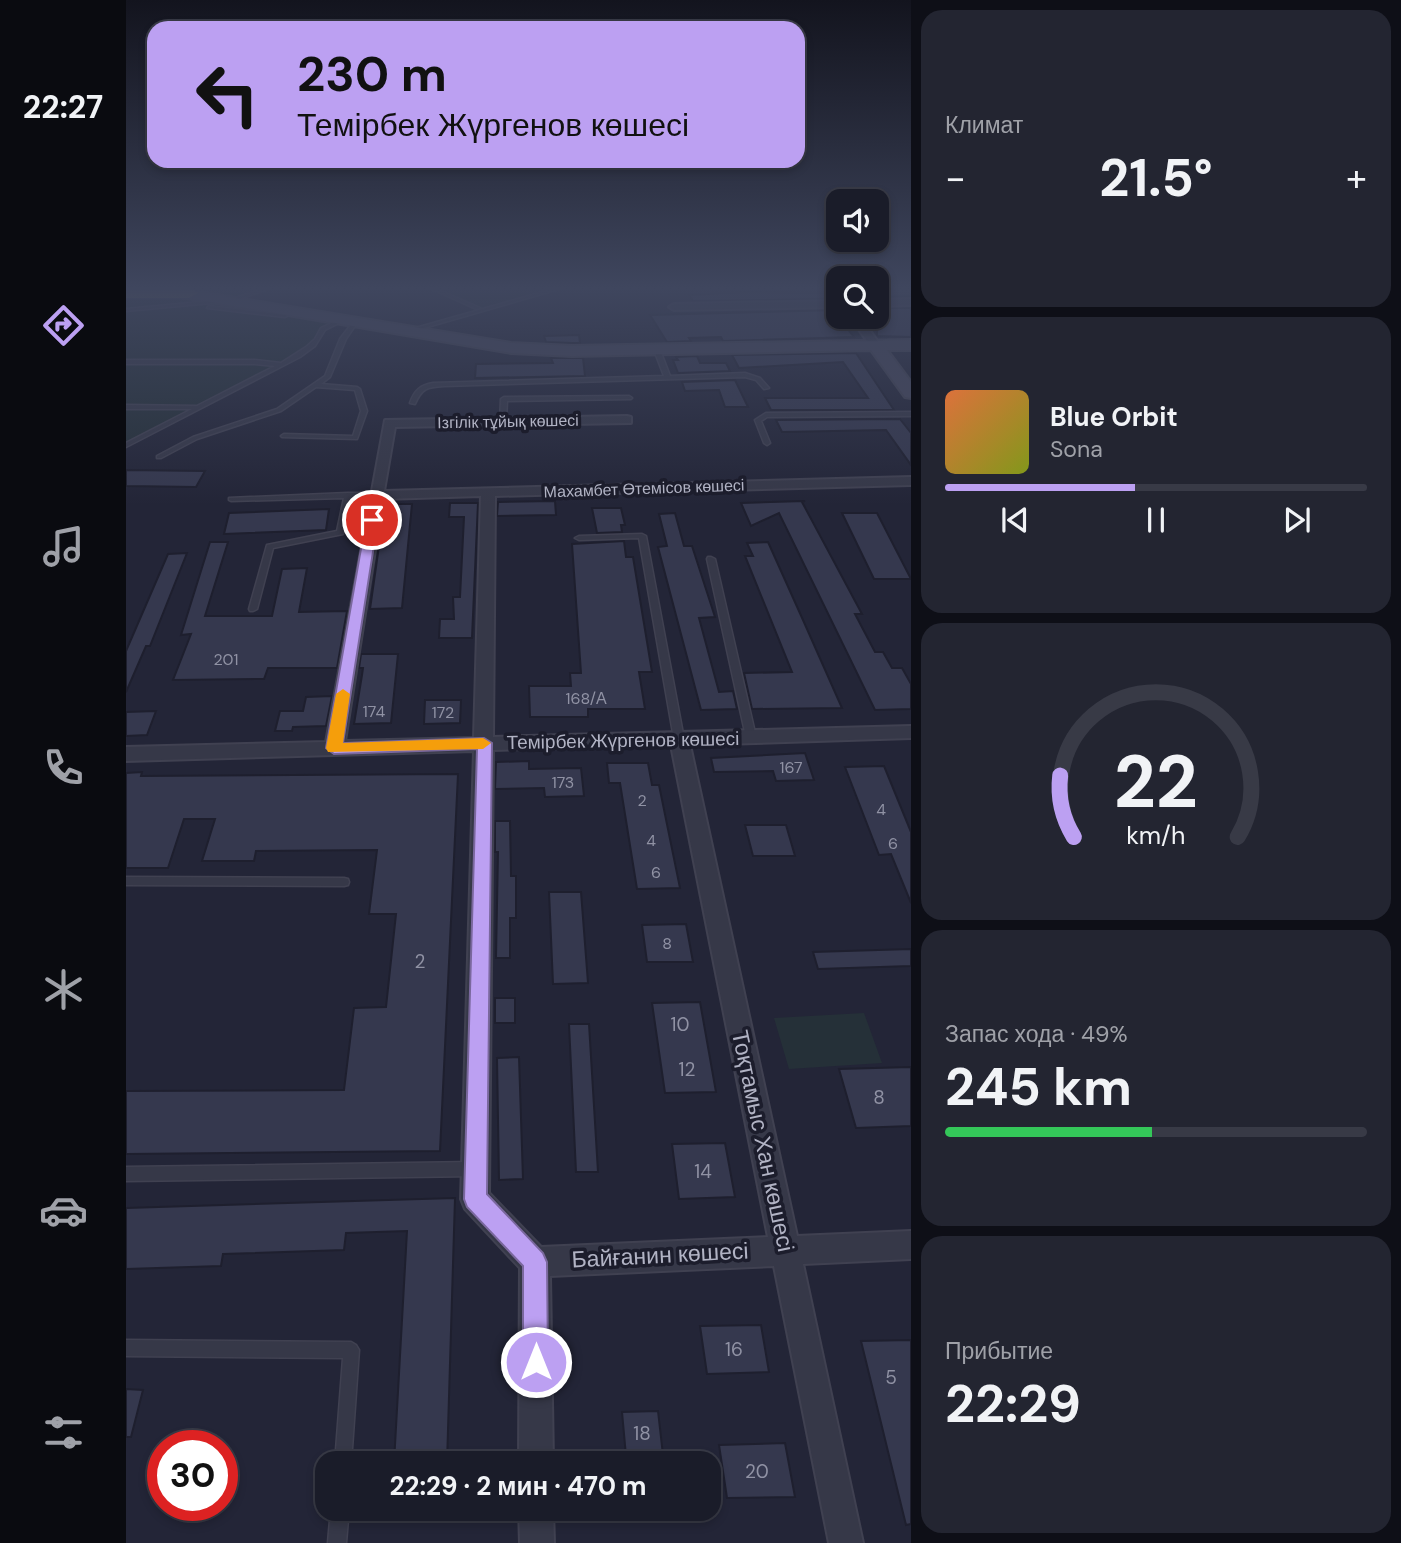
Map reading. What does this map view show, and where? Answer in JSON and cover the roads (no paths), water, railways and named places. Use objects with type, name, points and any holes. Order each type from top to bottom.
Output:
[{"type":"main road","points":[[887,361],[911,393]]},
{"type":"street","name":"Ізгілік тұйық көшесі","points":[[376,495],[389,423],[627,420]]},
{"type":"street","name":"Махамбет Өтемісов көшесі","points":[[376,495],[911,481]]},
{"type":"street","points":[[488,492],[475,1199],[535,1262],[536,1451]]},
{"type":"street","points":[[334,748],[376,495]]},
{"type":"street","name":"Темірбек Жүргенов көшесі","points":[[126,754],[911,732]]},
{"type":"street","name":"Тоқтамыс Хан көшесі","points":[[679,739],[846,1543]]},
{"type":"street","name":"Байғанин көшесі","points":[[535,1262],[911,1245]]},
{"type":"street","points":[[537,1521],[537,1543]]},
{"type":"lane","points":[[126,444],[289,361]]},
{"type":"lane","points":[[159,457],[195,438],[279,410],[327,377],[334,361]]},
{"type":"lane","points":[[661,361],[667,376]]},
{"type":"lane","points":[[126,362],[255,362],[282,365]]},
{"type":"lane","points":[[413,403],[415,393],[430,385],[745,375],[758,379],[766,388]]},
{"type":"lane","points":[[284,436],[355,438],[364,411],[357,389],[315,385]]},
{"type":"lane","points":[[503,421],[503,398],[629,398]]},
{"type":"lane","points":[[126,407],[196,407]]},
{"type":"lane","points":[[767,443],[758,420],[765,415],[911,414]]},
{"type":"lane","points":[[253,609],[270,547],[340,532],[348,495]]},
{"type":"lane","points":[[231,499],[376,495]]},
{"type":"lane","points":[[579,538],[642,536],[679,739]]},
{"type":"lane","points":[[710,559],[751,737]]},
{"type":"lane","points":[[126,881],[344,882]]},
{"type":"lane","points":[[126,1174],[476,1169]]},
{"type":"lane","points":[[126,1348],[351,1350],[344,1451]]},
{"type":"lane","points":[[337,1543],[339,1521]]}]
